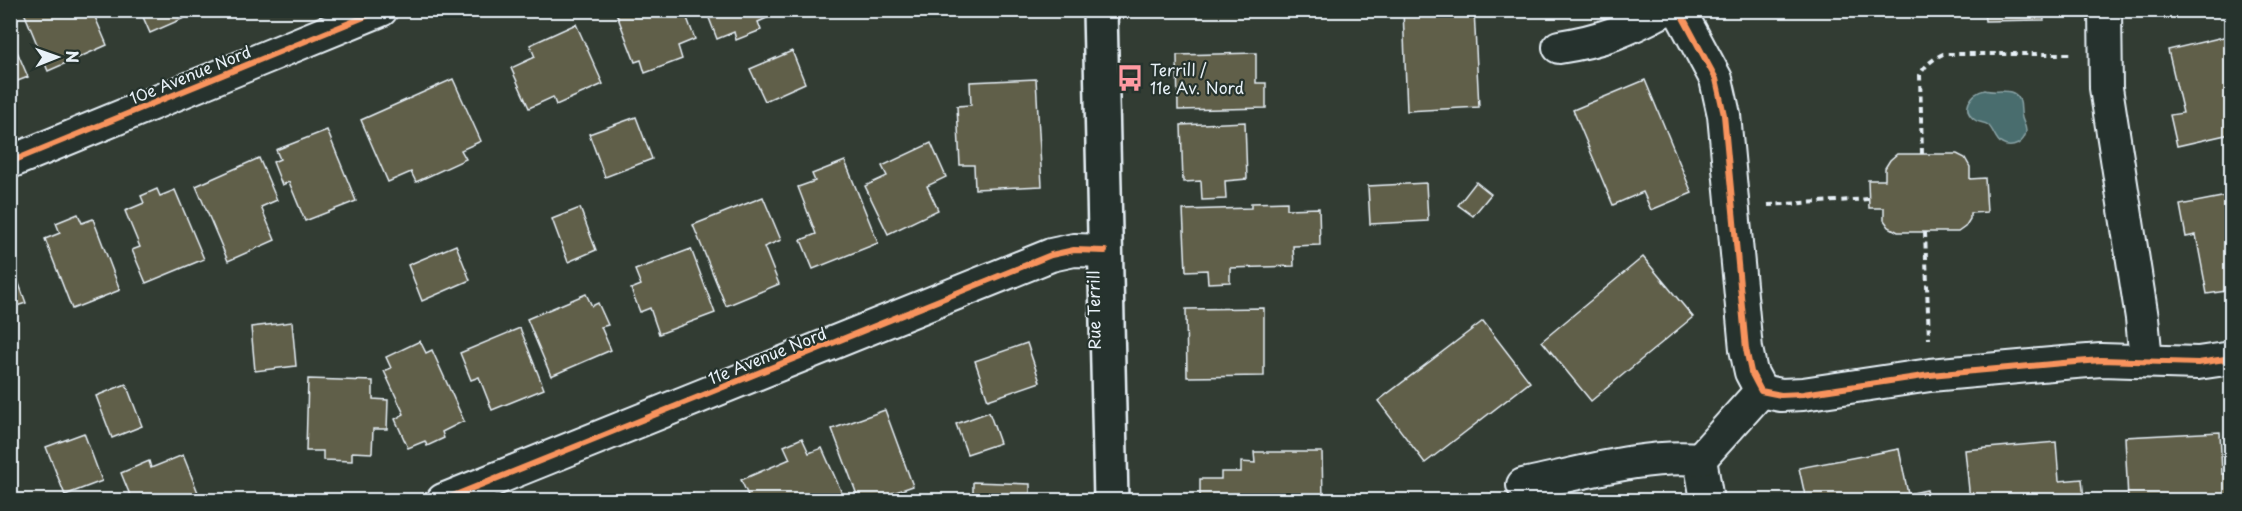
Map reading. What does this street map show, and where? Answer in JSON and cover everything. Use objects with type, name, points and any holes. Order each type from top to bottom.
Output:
[{"type":"street","name":"10e Avenue Nord","points":[[10,162],[381,10]]},
{"type":"street","name":"Rue Terrill","points":[[1100,10],[1111,501]]},
{"type":"street","points":[[1559,47],[1594,42],[1623,32],[1664,10]]},
{"type":"street","points":[[1679,10],[1716,79],[1724,115],[1746,349],[1751,372],[1761,391]]},
{"type":"street","points":[[2105,10],[2106,88],[2109,118],[2142,318],[2146,361]]},
{"type":"street","name":"11e Avenue Nord","points":[[443,501],[1051,255],[1074,250],[1105,251]]},
{"type":"street","points":[[1761,391],[1781,395],[1803,394],[1930,375],[2101,360],[2198,363],[2232,357]]},
{"type":"street","points":[[1700,459],[1761,391]]},
{"type":"street","points":[[1523,485],[1644,461],[1700,459]]},
{"type":"street","points":[[1700,459],[1707,501]]},
{"type":"path","points":[[1922,154],[1920,75],[1922,70],[1943,54],[2105,54]]},
{"type":"path","points":[[1733,208],[1869,199]]},
{"type":"path","points":[[1925,232],[1930,375]]},
{"type":"water","points":[[1985,90],[2010,92],[2019,98],[2021,115],[2026,127],[2021,142],[2014,146],[2002,144],[1988,125],[1971,116],[1968,111],[1969,102],[1975,94]]},
{"type":"building","points":[[23,10],[92,10],[107,45],[48,71]]},
{"type":"building","points":[[140,10],[186,10],[189,16],[150,33]]},
{"type":"building","points":[[615,10],[684,10],[695,39],[678,46],[682,59],[645,73],[641,60],[635,62]]},
{"type":"building","points":[[706,10],[766,10],[769,17],[758,22],[761,30],[736,40],[734,32],[717,39]]},
{"type":"building","points":[[1403,10],[1474,10],[1479,107],[1407,111]]},
{"type":"building","points":[[1984,10],[2044,10],[2044,20],[1985,21]]},
{"type":"building","points":[[576,24],[603,84],[556,105],[553,97],[529,108],[511,68],[535,57],[530,45]]},
{"type":"building","points":[[10,35],[28,77],[10,84]]},
{"type":"building","points":[[2232,35],[2232,143],[2230,134],[2177,146],[2170,115],[2183,113],[2168,50]]},
{"type":"building","points":[[792,51],[805,83],[765,101],[750,69]]},
{"type":"building","points":[[1256,53],[1256,83],[1266,83],[1266,108],[1178,110],[1177,55]]},
{"type":"building","points":[[453,79],[481,141],[461,150],[466,159],[416,182],[411,172],[388,182],[361,120]]},
{"type":"building","points":[[1036,79],[1042,186],[975,189],[974,165],[960,165],[957,106],[971,105],[970,82]]},
{"type":"building","points":[[1645,80],[1692,193],[1651,210],[1643,192],[1613,205],[1573,110]]},
{"type":"building","points":[[636,117],[652,159],[605,177],[589,134]]},
{"type":"building","points":[[1245,122],[1247,179],[1225,181],[1226,199],[1202,200],[1201,181],[1183,182],[1181,125]]},
{"type":"building","points":[[327,130],[356,201],[305,221],[289,182],[282,185],[273,162],[280,159],[276,150]]},
{"type":"building","points":[[931,143],[946,177],[927,186],[938,210],[888,234],[865,186],[887,176],[882,166]]},
{"type":"building","points":[[1897,154],[1957,154],[1965,158],[1970,167],[1970,179],[1985,178],[1987,212],[1970,213],[1970,219],[1965,227],[1958,232],[1898,232],[1889,227],[1884,220],[1884,208],[1869,208],[1868,180],[1885,180],[1885,168]]},
{"type":"building","points":[[259,158],[277,200],[261,207],[275,240],[228,261],[196,186]]},
{"type":"building","points":[[845,161],[878,243],[813,269],[801,240],[816,234],[798,187],[815,181],[812,174]]},
{"type":"building","points":[[1476,182],[1491,194],[1473,216],[1458,205]]},
{"type":"building","points":[[1426,183],[1428,221],[1370,224],[1368,186]]},
{"type":"building","points":[[157,189],[160,196],[175,190],[204,259],[146,283],[132,250],[140,247],[125,211],[144,203],[141,196]]},
{"type":"building","points":[[2232,195],[2232,290],[2207,294],[2196,235],[2186,237],[2180,205]]},
{"type":"building","points":[[763,197],[781,240],[764,247],[779,284],[726,306],[693,225]]},
{"type":"building","points":[[1287,202],[1287,209],[1319,208],[1320,245],[1293,246],[1294,266],[1230,268],[1230,282],[1208,283],[1207,270],[1186,271],[1183,210],[1251,208],[1251,203]]},
{"type":"building","points":[[580,208],[596,250],[568,262],[552,219]]},
{"type":"building","points":[[78,214],[82,223],[93,219],[120,290],[72,309],[45,239],[60,233],[56,223]]},
{"type":"building","points":[[456,245],[470,280],[422,301],[408,265]]},
{"type":"building","points":[[691,249],[715,313],[659,334],[650,308],[640,312],[631,289],[641,285],[635,270]]},
{"type":"building","points":[[1643,257],[1693,317],[1591,401],[1542,341]]},
{"type":"building","points":[[10,259],[26,303],[10,308]]},
{"type":"building","points":[[586,294],[592,306],[598,303],[608,325],[601,327],[611,350],[551,376],[527,319]]},
{"type":"building","points":[[1264,308],[1264,376],[1187,377],[1186,309]]},
{"type":"building","points":[[1483,321],[1530,382],[1425,463],[1378,401]]},
{"type":"building","points":[[292,322],[296,366],[255,371],[251,327]]},
{"type":"building","points":[[520,328],[544,389],[492,410],[479,377],[471,380],[460,353]]},
{"type":"building","points":[[420,341],[426,353],[432,350],[464,421],[442,432],[444,438],[427,446],[425,441],[408,448],[395,419],[404,414],[384,371],[391,368],[386,357]]},
{"type":"building","points":[[1027,343],[1040,382],[988,400],[975,361]]},
{"type":"building","points":[[308,379],[373,381],[373,399],[388,400],[387,429],[373,429],[372,453],[352,452],[352,461],[323,460],[323,451],[306,451]]},
{"type":"building","points":[[126,384],[142,426],[112,438],[96,396]]},
{"type":"building","points":[[885,410],[913,486],[873,500],[859,500],[832,429]]},
{"type":"building","points":[[989,412],[1000,443],[967,454],[956,424]]},
{"type":"building","points":[[2220,432],[2222,474],[2232,474],[2232,500],[2128,500],[2125,437]]},
{"type":"building","points":[[84,433],[102,481],[65,495],[46,447]]},
{"type":"building","points":[[802,438],[809,453],[822,448],[845,500],[750,500],[741,480],[790,459],[784,446]]},
{"type":"building","points":[[2056,442],[2059,481],[2082,479],[2084,500],[1970,500],[1965,450]]},
{"type":"building","points":[[1899,449],[1908,494],[1927,490],[1929,500],[1806,500],[1799,468]]},
{"type":"building","points":[[1254,452],[1322,452],[1323,500],[1200,500],[1200,479],[1221,479],[1221,472],[1241,472],[1241,462],[1255,463]]},
{"type":"building","points":[[183,455],[201,500],[132,500],[121,473],[149,461],[151,468]]},
{"type":"building","points":[[973,482],[1030,484],[1030,500],[973,500]]},
{"type":"building","points":[[693,494],[695,500],[676,500]]},
{"type":"cycle path","points":[[10,162],[381,10]]},
{"type":"cycle path","points":[[1679,10],[1716,79],[1724,115],[1746,349],[1751,372],[1761,391],[1781,395],[1803,394],[1930,375],[2101,360],[2198,363],[2232,358]]},
{"type":"cycle path","points":[[443,500],[1051,255],[1074,250],[1105,251]]},
{"type":"place","name":"Terrill / 11e Av. Nord","points":[[1130,78]]}]
